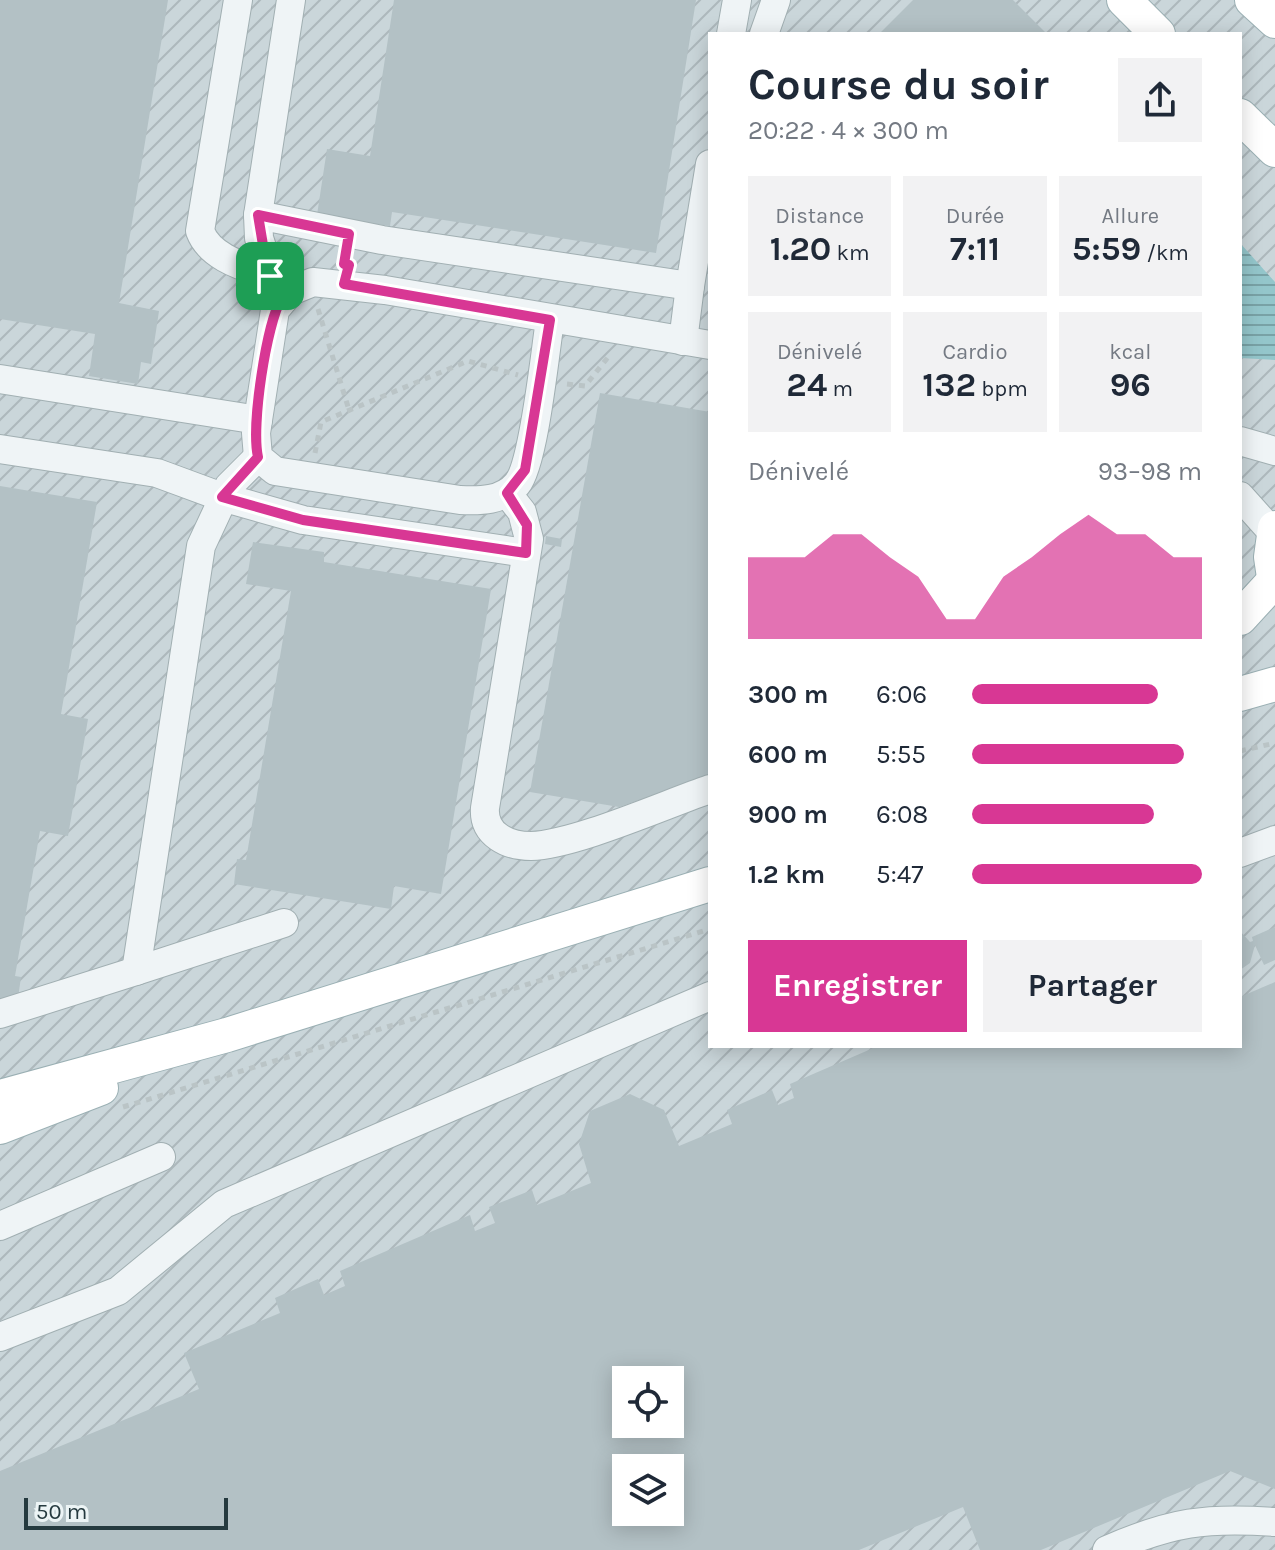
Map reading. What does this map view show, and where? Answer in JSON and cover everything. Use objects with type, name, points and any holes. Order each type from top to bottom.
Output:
[{"type":"main road","points":[[1124,0],[1156,32]]},
{"type":"main road","points":[[1252,0],[1275,21]]},
{"type":"main road","points":[[1242,118],[1275,150]]},
{"type":"main road","points":[[1242,616],[1274,583],[1274,530]]},
{"type":"main road","points":[[1242,693],[1275,684]]},
{"type":"main road","points":[[0,1097],[227,1035],[708,885]]},
{"type":"main road","points":[[0,1127],[227,1035]]},
{"type":"street","points":[[238,0],[200,231],[204,242],[214,251],[276,286],[313,282],[344,284],[696,343],[690,286],[708,176]]},
{"type":"street","points":[[136,971],[201,546],[222,497],[258,457],[258,420],[276,286],[259,238],[258,215],[291,0]]},
{"type":"street","points":[[731,32],[737,0]]},
{"type":"street","points":[[765,32],[776,0]]},
{"type":"street","points":[[258,215],[349,234],[690,286]]},
{"type":"street","points":[[258,457],[275,471],[309,477],[476,501],[507,493],[525,470],[550,320]]},
{"type":"street","points":[[0,379],[258,420]]},
{"type":"street","points":[[1242,442],[1275,451]]},
{"type":"street","points":[[0,449],[157,473],[222,497],[303,520],[526,553]]},
{"type":"street","points":[[507,493],[527,525],[526,553],[485,808],[484,819],[489,830],[510,842],[540,845],[708,790]]},
{"type":"street","points":[[1242,498],[1274,530]]},
{"type":"street","points":[[1242,852],[1275,840]]},
{"type":"street","points":[[0,1014],[284,923]]},
{"type":"street","points":[[0,1337],[118,1291],[224,1204],[708,997]]},
{"type":"street","points":[[0,1226],[161,1157]]},
{"type":"street","points":[[1107,1550],[1158,1528],[1218,1518],[1275,1522]]},
{"type":"path","points":[[344,284],[341,303],[318,309],[349,410]]},
{"type":"path","points":[[309,477],[321,422],[468,361],[540,381],[585,386],[606,355],[621,358]]},
{"type":"path","points":[[1242,751],[1275,743]]},
{"type":"path","points":[[111,1110],[708,930]]},
{"type":"shaded area","points":[[0,0],[1275,0],[1275,1550],[0,1550]]},
{"type":"water","points":[[1242,245],[1275,282],[1275,360],[1242,358]]},
{"type":"building","points":[[0,0],[168,0],[119,303],[159,311],[151,364],[141,362],[138,384],[89,376],[95,334],[0,319]]},
{"type":"building","points":[[394,0],[696,0],[656,253],[392,212],[390,226],[317,215],[327,149],[370,156]]},
{"type":"building","points":[[913,0],[1013,0],[1045,32],[881,32]]},
{"type":"building","points":[[600,393],[708,412],[708,777],[619,807],[530,792]]},
{"type":"building","points":[[0,486],[97,502],[61,714],[88,719],[68,836],[40,831],[15,976],[21,977],[18,998],[0,1002]]},
{"type":"building","points":[[546,536],[562,539],[561,547],[545,544]]},
{"type":"building","points":[[253,542],[324,552],[324,562],[491,589],[441,894],[394,886],[391,909],[234,884],[237,859],[246,860],[291,591],[246,584]]},
{"type":"building","points":[[1275,927],[1275,960],[1264,965],[1255,945],[1250,963],[1242,969],[1242,933],[1250,942],[1253,941],[1252,937]]},
{"type":"building","points":[[1275,982],[1275,1489],[1230,1471],[1041,1550],[980,1550],[963,1507],[859,1550],[0,1550],[0,1471],[199,1389],[184,1353],[280,1313],[275,1298],[318,1279],[324,1295],[345,1286],[340,1271],[470,1215],[475,1231],[495,1223],[489,1207],[532,1190],[537,1205],[591,1183],[579,1144],[590,1111],[630,1094],[664,1110],[679,1146],[732,1124],[727,1110],[772,1090],[778,1105],[794,1098],[790,1084],[873,1048],[1242,1048],[1242,996]]},
{"type":"route","points":[[258,215],[349,234],[344,264],[349,265],[344,284],[550,320],[525,470],[518,483],[507,493],[522,512],[527,525],[529,539],[526,553],[303,520],[222,497],[251,461],[258,457],[255,446],[263,375],[272,320],[282,297],[270,276],[259,238],[258,215]]}]
